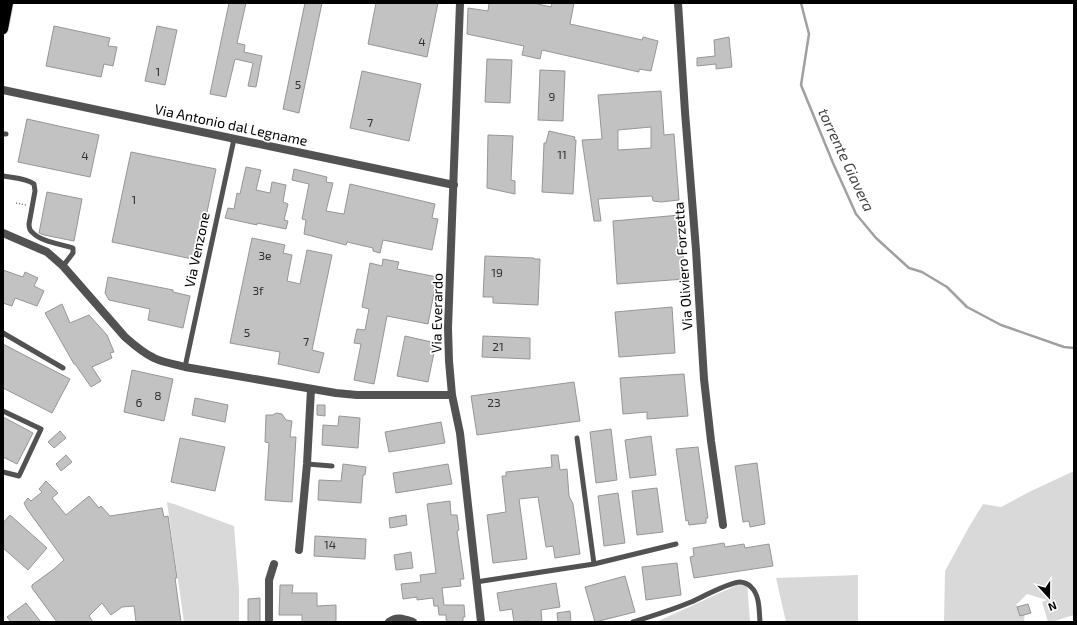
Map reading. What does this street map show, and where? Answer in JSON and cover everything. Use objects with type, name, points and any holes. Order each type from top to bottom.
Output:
[{"type":"main road","points":[[3,29],[8,3]]},
{"type":"street","name":"Via Everardo","points":[[460,3],[448,328],[449,361],[452,394],[460,433],[481,622]]},
{"type":"street","name":"Via Oliviero Forzetta","points":[[678,3],[704,379],[711,441],[724,525]]},
{"type":"street","name":"Via Antonio dal Legname","points":[[3,90],[454,185]]},
{"type":"street","points":[[3,233],[47,252],[63,266],[125,337],[154,358],[165,362],[311,389],[357,395],[452,394]]},
{"type":"street","points":[[299,550],[311,389]]},
{"type":"street","points":[[269,622],[269,580],[274,564]]},
{"type":"street","points":[[389,622],[396,619],[403,619],[413,622]]},
{"type":"lane","name":"Via Venzone","points":[[186,367],[234,139]]},
{"type":"lane","points":[[3,176],[26,180],[34,184],[35,191],[28,224],[33,233],[42,239],[74,248],[73,253],[63,266]]},
{"type":"lane","points":[[3,333],[63,368]]},
{"type":"lane","points":[[3,412],[41,429],[19,476],[3,472]]},
{"type":"lane","points":[[577,438],[594,564]]},
{"type":"lane","points":[[306,464],[332,466]]},
{"type":"lane","points":[[476,582],[594,564],[676,544]]},
{"type":"lane","points":[[633,622],[676,608],[717,590],[740,582],[746,583],[752,587],[755,592],[758,601],[760,622]]},
{"type":"shaded area","points":[[1074,471],[1074,615],[1048,622],[1042,602],[1047,600],[1027,594],[1016,605],[1025,610],[1024,622],[944,622],[945,571],[983,504],[1001,507]]},
{"type":"shaded area","points":[[167,502],[234,526],[239,589],[239,622],[184,622]]},
{"type":"shaded area","points":[[858,575],[858,622],[786,622],[776,578]]},
{"type":"shaded area","points":[[746,581],[750,622],[656,622]]},
{"type":"building","points":[[229,3],[246,3],[237,43],[245,45],[244,52],[262,56],[256,87],[248,86],[253,63],[235,59],[226,97],[210,94]]},
{"type":"building","points":[[305,3],[322,3],[299,113],[283,109]]},
{"type":"building","points":[[376,3],[438,3],[427,57],[368,44]]},
{"type":"building","points":[[489,3],[534,3],[551,7],[552,3],[574,3],[570,24],[642,40],[643,37],[658,41],[651,71],[639,69],[639,72],[542,50],[540,59],[522,55],[524,46],[467,34],[468,8],[488,11]]},
{"type":"building","points":[[54,26],[110,38],[108,46],[117,47],[113,66],[104,64],[101,77],[46,66]]},
{"type":"building","points":[[157,26],[177,30],[165,85],[145,81]]},
{"type":"building","points":[[729,37],[732,67],[716,69],[716,64],[697,66],[697,58],[715,56],[714,40]]},
{"type":"building","points":[[487,59],[512,60],[510,103],[485,102]]},
{"type":"building","points":[[540,70],[565,71],[563,121],[538,120]]},
{"type":"building","points":[[362,71],[421,84],[409,141],[350,128]]},
{"type":"building","points":[[661,91],[664,135],[674,134],[679,200],[661,202],[653,201],[652,196],[598,199],[601,221],[594,221],[582,140],[602,139],[598,95]],"holes":[[[651,127],[651,148],[618,150],[618,130]]]},
{"type":"building","points":[[27,119],[99,135],[90,177],[18,162]]},
{"type":"building","points":[[549,131],[575,137],[573,194],[542,192],[544,143],[546,143]]},
{"type":"building","points":[[488,135],[513,136],[511,180],[515,181],[515,194],[487,188]]},
{"type":"building","points":[[131,152],[216,169],[197,260],[112,242]]},
{"type":"building","points":[[246,167],[261,170],[256,190],[270,193],[272,182],[286,185],[283,202],[288,204],[284,220],[288,221],[286,229],[257,223],[257,225],[225,218],[228,208],[234,209],[237,193],[240,194]]},
{"type":"building","points":[[294,169],[327,177],[326,182],[333,183],[326,211],[344,214],[350,184],[435,204],[432,218],[438,219],[432,250],[383,240],[380,253],[373,251],[373,248],[347,242],[346,245],[304,234],[306,220],[302,219],[309,184],[292,180]]},
{"type":"building","points":[[47,192],[82,199],[74,241],[39,233]]},
{"type":"building","points":[[680,215],[685,279],[617,284],[613,221]]},
{"type":"building","points":[[252,238],[285,245],[283,253],[292,255],[287,281],[300,284],[307,250],[332,255],[312,350],[324,353],[319,373],[278,364],[280,352],[230,343]]},
{"type":"building","points":[[485,256],[540,259],[538,305],[493,303],[493,297],[483,297]]},
{"type":"building","points":[[383,259],[399,262],[397,269],[437,277],[428,324],[387,316],[374,384],[354,380],[361,344],[354,343],[357,329],[365,330],[369,309],[362,307],[370,263],[382,266]]},
{"type":"building","points":[[3,270],[23,277],[25,272],[38,278],[34,286],[44,291],[37,306],[15,298],[12,306],[3,303]]},
{"type":"building","points":[[108,277],[173,290],[173,292],[190,296],[183,328],[148,320],[150,309],[109,300],[105,293]]},
{"type":"building","points":[[62,304],[70,323],[89,315],[107,335],[114,352],[110,353],[112,358],[92,367],[101,381],[91,387],[74,364],[45,313]]},
{"type":"building","points":[[672,307],[675,353],[619,357],[615,312]]},
{"type":"building","points":[[405,336],[436,343],[428,382],[397,376]]},
{"type":"building","points":[[483,336],[530,338],[530,359],[482,357]]},
{"type":"building","points":[[3,344],[70,379],[52,413],[3,388]]},
{"type":"building","points":[[132,370],[173,379],[164,421],[124,412]]},
{"type":"building","points":[[684,374],[688,416],[647,419],[647,412],[623,414],[620,378]]},
{"type":"building","points":[[574,382],[580,421],[477,435],[471,396]]},
{"type":"building","points":[[195,398],[228,405],[225,422],[192,415]]},
{"type":"building","points":[[317,405],[325,405],[325,416],[317,415]]},
{"type":"building","points":[[276,413],[282,414],[286,420],[292,421],[290,437],[296,437],[292,502],[265,500],[269,443],[265,442],[266,415],[273,415]]},
{"type":"building","points":[[339,416],[360,418],[358,448],[322,445],[323,425],[338,426]]},
{"type":"building","points":[[3,417],[33,433],[17,464],[3,457]]},
{"type":"building","points":[[441,422],[445,443],[389,452],[385,432]]},
{"type":"building","points":[[611,429],[617,480],[596,483],[590,432]]},
{"type":"building","points":[[60,431],[66,438],[54,448],[48,442]]},
{"type":"building","points":[[651,436],[656,475],[630,478],[625,440]]},
{"type":"building","points":[[180,438],[225,447],[215,491],[171,482]]},
{"type":"building","points":[[698,447],[708,518],[706,518],[706,523],[689,525],[688,520],[686,521],[676,449]]},
{"type":"building","points":[[66,455],[72,462],[61,471],[56,464]]},
{"type":"building","points":[[551,455],[558,455],[560,470],[567,469],[569,496],[573,504],[580,554],[555,558],[553,546],[546,547],[538,497],[519,499],[527,559],[493,563],[487,515],[506,512],[502,476],[506,476],[506,472],[552,467]]},
{"type":"building","points":[[757,463],[765,524],[750,527],[749,521],[743,522],[735,466]]},
{"type":"building","points":[[343,464],[366,467],[365,475],[363,475],[361,503],[318,500],[319,480],[341,481]]},
{"type":"building","points":[[448,464],[452,484],[396,493],[393,473]]},
{"type":"building","points":[[46,481],[58,493],[52,498],[66,515],[89,496],[99,508],[101,506],[110,516],[162,508],[164,517],[168,516],[177,578],[175,578],[181,622],[136,622],[134,606],[122,607],[111,615],[102,603],[89,616],[93,622],[57,622],[32,588],[32,585],[64,560],[24,503],[28,498],[31,501],[42,492],[39,489]]},
{"type":"building","points":[[657,488],[663,532],[637,535],[632,491]]},
{"type":"building","points":[[618,493],[625,543],[604,546],[598,496]]},
{"type":"building","points":[[450,501],[451,515],[457,515],[459,530],[457,531],[464,579],[460,579],[461,586],[442,588],[444,605],[464,605],[465,617],[463,617],[463,622],[449,622],[446,620],[446,615],[439,615],[438,606],[434,606],[433,598],[417,600],[417,597],[403,599],[401,584],[421,582],[420,575],[436,573],[427,504]]},
{"type":"building","points":[[10,515],[47,548],[28,570],[3,548],[3,523]]},
{"type":"building","points":[[406,515],[407,525],[390,528],[389,518]]},
{"type":"building","points":[[315,536],[366,539],[365,559],[314,556]]},
{"type":"building","points":[[724,543],[725,547],[744,544],[745,548],[769,544],[773,566],[694,578],[690,557],[694,556],[693,548]]},
{"type":"building","points":[[411,552],[413,568],[396,570],[394,555]]},
{"type":"building","points":[[677,563],[681,595],[646,600],[642,567]]},
{"type":"building","points":[[625,576],[635,612],[595,622],[585,587]]},
{"type":"building","points":[[556,583],[560,607],[541,610],[542,622],[514,622],[512,609],[500,611],[497,593]]},
{"type":"building","points":[[280,585],[293,585],[292,593],[317,593],[317,606],[336,605],[336,622],[302,622],[302,615],[279,615]]},
{"type":"building","points":[[260,598],[260,622],[248,622],[248,599]]},
{"type":"building","points":[[26,603],[41,622],[11,622],[7,617]]},
{"type":"building","points":[[1028,604],[1031,613],[1020,616],[1017,607]]},
{"type":"building","points":[[570,611],[571,622],[558,622],[557,613]]},
{"type":"waterway","name":"torrente Giavera","points":[[801,3],[809,34],[801,85],[856,214],[876,238],[909,268],[922,272],[947,287],[967,307],[1001,325],[1064,347],[1074,348]]}]
